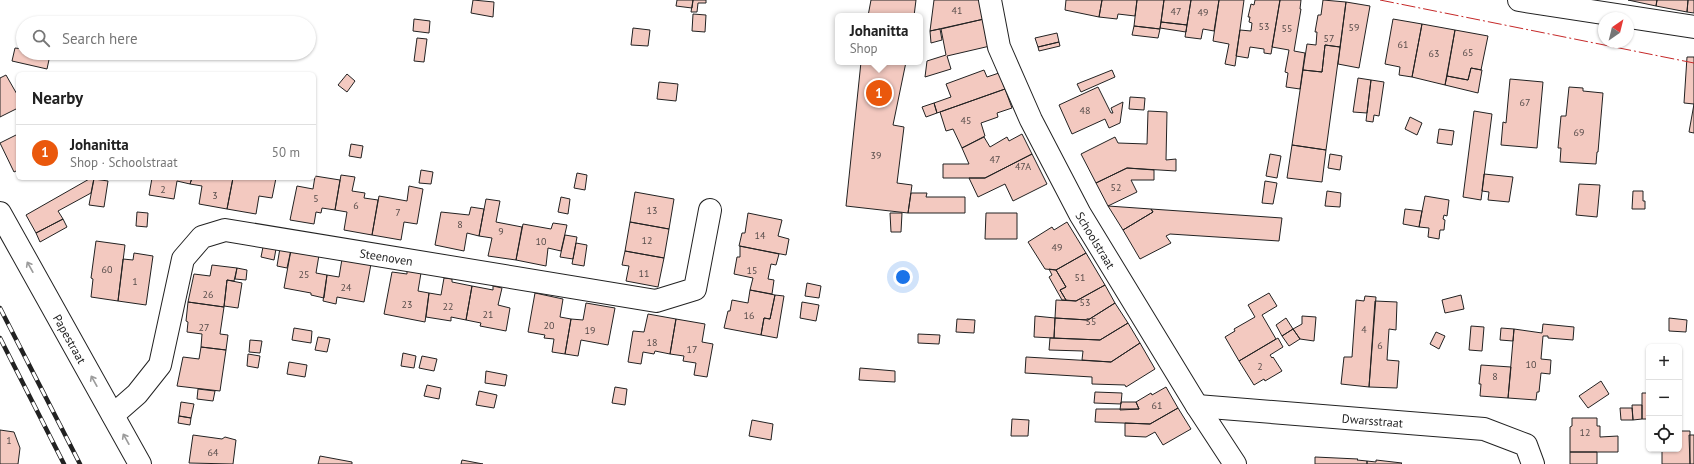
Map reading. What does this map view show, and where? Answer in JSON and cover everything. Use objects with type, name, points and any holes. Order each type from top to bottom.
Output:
[{"type":"street","name":"Schoolstraat","points":[[990,0],[998,47],[1030,120],[1080,214],[1197,406],[1235,464]]},
{"type":"street","points":[[1519,0],[1694,27]]},
{"type":"street","name":"Steenoven","points":[[113,415],[137,394],[160,365],[183,259],[202,237],[225,230],[656,301],[695,289],[710,210]]},
{"type":"street","name":"Papestraat","points":[[0,213],[140,464]]},
{"type":"street","name":"Dwarsstraat","points":[[1197,406],[1484,429],[1526,446],[1533,464]]},
{"type":"building","points":[[473,0],[494,2],[493,17],[471,13]]},
{"type":"building","points":[[677,0],[693,0],[692,8],[676,6]]},
{"type":"building","points":[[693,0],[706,0],[706,3],[698,3],[697,12],[691,12]]},
{"type":"building","points":[[871,0],[916,0],[914,13],[869,13]]},
{"type":"building","points":[[934,0],[980,0],[984,19],[930,31]]},
{"type":"building","points":[[1066,0],[1102,0],[1099,17],[1065,10]]},
{"type":"building","points":[[1102,0],[1137,0],[1135,16],[1118,14],[1117,19],[1099,17]]},
{"type":"building","points":[[1137,0],[1164,0],[1160,29],[1134,26]]},
{"type":"building","points":[[1164,0],[1191,0],[1187,25],[1161,22]]},
{"type":"building","points":[[1191,0],[1219,0],[1214,31],[1203,29],[1201,39],[1185,37]]},
{"type":"building","points":[[1219,0],[1244,0],[1235,66],[1225,64],[1229,44],[1213,41]]},
{"type":"building","points":[[1255,0],[1280,0],[1271,54],[1264,53],[1264,49],[1250,47],[1248,58],[1236,56],[1240,30],[1251,31],[1252,23],[1249,22],[1250,17],[1248,17],[1251,4],[1254,5]]},
{"type":"building","points":[[1280,0],[1301,0],[1301,9],[1294,51],[1305,53],[1300,89],[1286,87],[1288,73],[1285,72],[1289,50],[1272,47]]},
{"type":"building","points":[[1323,0],[1346,2],[1340,47],[1325,45],[1322,72],[1303,70],[1307,44],[1316,45],[1317,32],[1315,32],[1318,15],[1321,15]]},
{"type":"building","points":[[1628,0],[1657,0],[1656,6]]},
{"type":"building","points":[[1657,0],[1688,0],[1687,12],[1656,6]]},
{"type":"building","points":[[1688,0],[1694,0],[1694,13],[1687,12]]},
{"type":"building","points":[[1346,2],[1370,6],[1359,68],[1338,64]]},
{"type":"building","points":[[693,14],[706,15],[705,32],[692,31]]},
{"type":"building","points":[[414,19],[430,21],[429,33],[413,31]]},
{"type":"building","points":[[984,19],[990,46],[947,56],[951,69],[925,77],[927,61],[946,55],[941,29]]},
{"type":"building","points":[[1393,19],[1422,24],[1412,77],[1399,75],[1400,67],[1385,64]]},
{"type":"building","points":[[1161,22],[1187,25],[1186,32],[1160,28]]},
{"type":"building","points":[[1422,24],[1455,30],[1445,85],[1412,77]]},
{"type":"building","points":[[1134,26],[1160,29],[1158,38],[1132,35]]},
{"type":"building","points":[[633,28],[650,30],[648,46],[631,45]]},
{"type":"building","points":[[940,29],[942,40],[931,43],[930,31]]},
{"type":"building","points":[[1455,30],[1488,36],[1481,70],[1471,68],[1468,80],[1447,76]]},
{"type":"building","points":[[1057,33],[1059,42],[1038,47],[1035,38]]},
{"type":"building","points":[[417,38],[427,39],[424,62],[414,61]]},
{"type":"building","points":[[1059,42],[1060,46],[1039,51],[1038,47]]},
{"type":"building","points":[[1325,45],[1340,47],[1326,150],[1292,145],[1303,70],[1322,72]]},
{"type":"building","points":[[15,48],[16,60],[49,60],[47,69],[12,61]]},
{"type":"building","points":[[1687,57],[1694,57],[1694,104],[1684,103]]},
{"type":"building","points":[[861,65],[905,65],[893,125],[904,127],[897,183],[912,185],[908,213],[846,206]]},
{"type":"building","points":[[1471,68],[1482,70],[1478,93],[1445,85],[1447,76],[1468,80]]},
{"type":"building","points":[[984,70],[987,77],[999,73],[1005,89],[937,113],[934,103],[951,97],[946,84]]},
{"type":"building","points":[[1112,70],[1115,77],[1081,92],[1077,84]]},
{"type":"building","points":[[347,74],[355,81],[347,92],[338,85]]},
{"type":"building","points":[[6,75],[16,92],[16,109],[0,117],[0,78]]},
{"type":"building","points":[[1358,78],[1371,80],[1367,113],[1353,112]]},
{"type":"building","points":[[1510,79],[1543,82],[1537,148],[1501,145],[1503,122],[1506,123]]},
{"type":"building","points":[[1371,80],[1384,82],[1379,116],[1374,115],[1373,122],[1366,121]]},
{"type":"building","points":[[659,82],[678,84],[676,101],[657,99]]},
{"type":"building","points":[[1098,87],[1111,113],[1113,113],[1111,108],[1123,102],[1120,123],[1109,128],[1105,119],[1072,134],[1059,105]]},
{"type":"building","points":[[1569,87],[1583,88],[1583,91],[1603,93],[1596,164],[1560,162],[1561,148],[1558,148],[1561,116],[1566,116]]},
{"type":"building","points":[[1005,89],[1012,108],[997,113],[998,117],[981,123],[985,136],[962,148],[953,129],[946,131],[940,112]]},
{"type":"building","points":[[1130,97],[1145,98],[1144,110],[1129,109]]},
{"type":"building","points":[[934,103],[937,113],[926,117],[922,107]]},
{"type":"building","points":[[1694,104],[1694,133],[1689,132]]},
{"type":"building","points":[[1148,111],[1167,112],[1166,160],[1176,159],[1176,171],[1127,168],[1096,183],[1081,154],[1115,137],[1118,143],[1147,144]]},
{"type":"building","points":[[1474,111],[1492,114],[1481,200],[1463,197]]},
{"type":"building","points":[[1410,117],[1422,123],[1417,135],[1405,129]]},
{"type":"building","points":[[1439,129],[1454,131],[1452,145],[1437,143]]},
{"type":"building","points":[[1022,134],[1032,154],[985,178],[943,178],[943,164],[969,164],[962,148],[984,137],[990,147],[1007,137],[1009,141]]},
{"type":"building","points":[[16,135],[16,171],[14,172],[0,143]]},
{"type":"building","points":[[351,144],[363,146],[361,158],[349,156]]},
{"type":"building","points":[[1292,145],[1326,150],[1322,182],[1287,178]]},
{"type":"building","points":[[1032,154],[1047,184],[1013,201],[1005,184],[978,197],[969,178],[985,178]]},
{"type":"building","points":[[1270,154],[1281,156],[1277,178],[1266,176]]},
{"type":"building","points":[[1330,154],[1342,156],[1340,170],[1328,168]]},
{"type":"building","points":[[1127,168],[1154,170],[1154,180],[1131,180],[1137,192],[1108,206],[1096,183]]},
{"type":"building","points":[[421,170],[433,172],[431,184],[419,183]]},
{"type":"building","points":[[577,173],[587,175],[585,190],[574,188]]},
{"type":"building","points":[[1484,174],[1513,177],[1509,202],[1488,200],[1489,192],[1482,191]]},
{"type":"building","points":[[341,175],[355,177],[352,191],[365,193],[364,198],[378,200],[372,235],[344,230],[347,212],[335,210]]},
{"type":"building","points":[[316,176],[340,180],[335,210],[322,208],[321,213],[316,212],[314,224],[290,220],[297,186],[313,189]]},
{"type":"building","points":[[87,180],[94,180],[91,193],[58,211],[63,219],[36,233],[26,215]]},
{"type":"building","points":[[94,180],[108,181],[104,207],[89,205]]},
{"type":"building","points":[[152,180],[191,180],[190,184],[177,181],[174,199],[149,195]]},
{"type":"building","points":[[191,180],[233,180],[227,209],[199,204],[202,186],[190,184]]},
{"type":"building","points":[[233,180],[276,180],[272,198],[259,196],[256,214],[227,209]]},
{"type":"building","points":[[1265,181],[1277,183],[1273,204],[1262,203]]},
{"type":"building","points":[[1579,184],[1600,185],[1597,217],[1576,215]]},
{"type":"building","points":[[409,186],[423,189],[417,224],[404,222],[401,240],[372,235],[379,196],[407,201]]},
{"type":"building","points":[[1327,191],[1341,193],[1340,207],[1325,206]]},
{"type":"building","points":[[1633,191],[1643,191],[1645,209],[1632,209]]},
{"type":"building","points":[[635,192],[674,199],[669,229],[630,222]]},
{"type":"building","points":[[911,193],[927,193],[926,197],[965,197],[965,213],[908,213]]},
{"type":"building","points":[[1425,196],[1449,200],[1447,216],[1444,215],[1443,219],[1445,220],[1444,230],[1440,230],[1439,239],[1428,237],[1429,228],[1419,227]]},
{"type":"building","points":[[561,197],[570,199],[568,214],[558,212]]},
{"type":"building","points":[[486,199],[500,201],[496,222],[522,227],[516,260],[488,256],[492,238],[479,236]]},
{"type":"building","points":[[1108,206],[1151,209],[1153,212],[1123,230]]},
{"type":"building","points":[[471,207],[484,209],[479,236],[467,233],[464,251],[435,245],[441,212],[469,215]]},
{"type":"building","points":[[1151,209],[1282,218],[1279,241],[1170,234],[1166,236],[1171,243],[1140,259],[1123,230],[1153,212]]},
{"type":"building","points":[[1405,209],[1422,211],[1419,227],[1403,224]]},
{"type":"building","points":[[137,212],[148,213],[147,227],[136,226]]},
{"type":"building","points":[[748,213],[782,220],[778,236],[789,239],[786,255],[739,246],[742,233],[745,233]]},
{"type":"building","points":[[890,213],[902,213],[901,232],[891,232]]},
{"type":"building","points":[[986,213],[1017,213],[1017,239],[985,239]]},
{"type":"building","points":[[63,219],[67,227],[40,242],[36,233]]},
{"type":"building","points":[[630,222],[669,229],[664,258],[625,251]]},
{"type":"building","points":[[1067,222],[1086,253],[1056,270],[1045,269],[1028,242],[1052,227],[1054,230]]},
{"type":"building","points":[[553,223],[567,225],[561,251],[548,248],[546,266],[516,260],[523,224],[551,229]]},
{"type":"building","points":[[565,235],[577,237],[573,259],[560,257]]},
{"type":"building","points":[[96,241],[125,245],[118,301],[91,297],[93,279],[91,278]]},
{"type":"building","points":[[576,243],[587,245],[584,266],[572,264]]},
{"type":"building","points":[[740,246],[779,254],[776,265],[771,264],[768,279],[774,280],[772,294],[750,290],[753,278],[734,274],[737,257],[740,257]]},
{"type":"building","points":[[263,247],[276,249],[274,260],[261,257]]},
{"type":"building","points":[[280,248],[291,250],[287,268],[277,266]]},
{"type":"building","points":[[291,250],[319,255],[316,273],[327,275],[324,298],[311,295],[311,293],[284,288]]},
{"type":"building","points":[[625,251],[664,258],[658,287],[626,281],[629,266],[622,265]]},
{"type":"building","points":[[134,253],[153,256],[146,305],[118,301],[123,259],[133,260]]},
{"type":"building","points":[[1086,253],[1105,285],[1076,301],[1066,300],[1060,290],[1066,287],[1056,270]]},
{"type":"building","points":[[342,259],[371,264],[364,302],[337,297],[336,304],[323,301],[327,275],[339,277]]},
{"type":"building","points":[[212,265],[237,268],[234,281],[227,280],[224,307],[188,302],[194,274],[210,276]]},
{"type":"building","points":[[237,268],[247,270],[246,280],[235,279]]},
{"type":"building","points":[[1049,269],[1056,270],[1066,287],[1060,290],[1066,300],[1062,300],[1049,277],[1052,275]]},
{"type":"building","points":[[407,271],[421,273],[418,291],[429,293],[425,322],[384,314],[392,272],[407,274]]},
{"type":"building","points":[[444,278],[452,279],[452,282],[472,286],[466,320],[451,317],[451,321],[426,317],[429,293],[441,295]]},
{"type":"building","points":[[227,280],[242,283],[238,308],[224,306]]},
{"type":"building","points":[[807,283],[821,286],[819,298],[805,296]]},
{"type":"building","points":[[1105,285],[1115,303],[1088,320],[1055,318],[1056,300],[1076,301]]},
{"type":"building","points":[[472,286],[493,290],[493,286],[502,288],[498,305],[510,308],[506,331],[480,326],[481,323],[466,320]]},
{"type":"building","points":[[750,290],[775,295],[770,319],[764,318],[761,335],[724,328],[732,300],[748,303]]},
{"type":"building","points":[[535,293],[563,299],[560,317],[571,319],[565,354],[552,352],[554,339],[544,338],[545,335],[528,332]]},
{"type":"building","points":[[1269,293],[1277,306],[1262,315],[1276,339],[1239,361],[1225,337],[1235,331],[1234,329],[1255,317],[1248,305]]},
{"type":"building","points":[[775,295],[784,296],[777,338],[761,335],[764,318],[770,319]]},
{"type":"building","points":[[1461,295],[1464,309],[1445,313],[1442,300]]},
{"type":"building","points":[[1365,296],[1376,297],[1369,387],[1341,384],[1344,357],[1352,357],[1356,300],[1364,301]]},
{"type":"building","points":[[1375,301],[1397,302],[1396,330],[1389,329],[1387,360],[1399,361],[1397,388],[1369,387]]},
{"type":"building","points":[[188,302],[224,307],[220,334],[228,335],[226,350],[201,347],[202,334],[187,332],[188,322],[186,321]]},
{"type":"building","points":[[802,302],[819,305],[816,321],[800,318]]},
{"type":"building","points":[[586,303],[615,308],[608,345],[581,340],[578,356],[565,354],[571,319],[583,320]]},
{"type":"building","points":[[1115,303],[1128,323],[1100,340],[1054,338],[1055,318],[1088,320]]},
{"type":"building","points":[[648,314],[676,319],[670,354],[655,351],[654,354],[643,352],[641,364],[628,362],[633,331],[644,332]]},
{"type":"building","points":[[1035,316],[1055,318],[1054,338],[1034,337]]},
{"type":"building","points":[[1302,316],[1316,317],[1314,341],[1300,339],[1293,329],[1302,324]]},
{"type":"building","points":[[1286,318],[1293,329],[1282,336],[1276,325]]},
{"type":"building","points":[[1669,318],[1687,320],[1686,332],[1669,331]]},
{"type":"building","points":[[676,319],[705,324],[702,342],[713,344],[707,377],[694,375],[696,363],[683,361],[684,356],[670,354]]},
{"type":"building","points":[[957,319],[975,320],[974,333],[956,332]]},
{"type":"building","points":[[1128,323],[1140,343],[1111,362],[1082,360],[1083,351],[1049,350],[1050,338],[1100,340]]},
{"type":"building","points":[[1543,324],[1574,327],[1573,340],[1548,338],[1548,336],[1543,336],[1541,359],[1551,360],[1550,374],[1541,373],[1539,392],[1537,392],[1536,400],[1508,398],[1514,329],[1542,333]]},
{"type":"building","points":[[1471,326],[1484,327],[1482,351],[1469,350]]},
{"type":"building","points":[[294,328],[312,331],[311,343],[292,340]]},
{"type":"building","points":[[1501,328],[1514,329],[1513,341],[1500,340]]},
{"type":"building","points":[[1293,329],[1300,339],[1289,346],[1282,336]]},
{"type":"building","points":[[1436,332],[1445,336],[1439,349],[1430,344]]},
{"type":"building","points":[[918,334],[940,335],[939,344],[918,343]]},
{"type":"building","points":[[318,337],[330,339],[327,352],[315,350]]},
{"type":"building","points":[[1278,338],[1283,347],[1270,355],[1282,371],[1265,381],[1264,379],[1254,385],[1239,361]]},
{"type":"building","points":[[250,340],[262,341],[260,353],[249,352]]},
{"type":"building","points":[[1140,343],[1155,369],[1126,387],[1125,385],[1092,384],[1092,377],[1025,373],[1026,357],[1111,362]]},
{"type":"building","points":[[201,347],[226,350],[220,391],[177,386],[183,357],[199,359]]},
{"type":"building","points":[[403,353],[416,356],[414,368],[401,366]]},
{"type":"building","points":[[248,354],[260,356],[258,368],[247,366]]},
{"type":"building","points":[[422,356],[437,359],[434,371],[419,368]]},
{"type":"building","points":[[289,362],[307,365],[305,377],[287,374]]},
{"type":"building","points":[[1481,365],[1511,367],[1508,398],[1480,396],[1481,384],[1479,384]]},
{"type":"building","points":[[860,368],[895,371],[895,382],[859,380]]},
{"type":"building","points":[[486,371],[507,375],[505,386],[485,383]]},
{"type":"building","points":[[1601,381],[1609,394],[1588,408],[1579,396]]},
{"type":"building","points":[[427,385],[441,388],[439,399],[424,396]]},
{"type":"building","points":[[615,387],[627,389],[625,405],[612,403]]},
{"type":"building","points":[[1166,387],[1178,408],[1150,424],[1095,422],[1096,409],[1139,409],[1136,402],[1151,393],[1152,395]]},
{"type":"building","points":[[198,389],[215,391],[213,401],[197,399]]},
{"type":"building","points":[[479,391],[497,395],[494,408],[476,405]]},
{"type":"building","points":[[1095,392],[1122,393],[1121,404],[1094,403]]},
{"type":"building","points":[[1642,393],[1646,393],[1646,419],[1642,419]]},
{"type":"building","points":[[181,402],[194,404],[191,418],[179,416]]},
{"type":"building","points":[[1121,402],[1136,402],[1139,409],[1120,410]]},
{"type":"building","points":[[1632,405],[1642,405],[1642,419],[1633,420]]},
{"type":"building","points":[[1178,408],[1191,429],[1163,445],[1155,432],[1146,437],[1125,436],[1125,423],[1150,424]]},
{"type":"building","points":[[1620,408],[1632,408],[1633,420],[1621,420]]},
{"type":"building","points":[[179,416],[191,418],[190,425],[178,423]]},
{"type":"building","points":[[1572,418],[1597,418],[1597,426],[1600,426],[1600,437],[1618,436],[1618,452],[1570,452],[1570,427],[1572,426]]},
{"type":"building","points":[[1012,419],[1029,420],[1028,436],[1011,436]]},
{"type":"building","points":[[752,420],[773,424],[771,440],[749,436]]},
{"type":"building","points":[[0,430],[14,432],[20,448],[18,464],[0,464]]},
{"type":"building","points":[[1682,431],[1690,431],[1690,464],[1662,464],[1662,452],[1682,452]]},
{"type":"building","points":[[193,435],[222,439],[225,437],[236,440],[233,464],[189,463]]},
{"type":"building","points":[[1689,435],[1694,435],[1694,464],[1690,464]]},
{"type":"building","points":[[1570,452],[1597,452],[1597,464],[1570,464]]},
{"type":"building","points":[[320,456],[352,462],[352,464],[318,464]]},
{"type":"building","points":[[1315,457],[1358,459],[1357,460],[1367,461],[1367,464],[1315,464]]},
{"type":"building","points":[[462,460],[483,464],[461,464]]},
{"type":"building","points":[[1376,460],[1402,463],[1367,464],[1367,461],[1376,462]]},
{"type":"railway","points":[[0,308],[80,464]]},
{"type":"railway","points":[[0,338],[64,464]]},
{"type":"power","points":[[1380,0],[1694,63]]},
{"type":"place","name":"Johanitta","points":[[879,93]]}]
